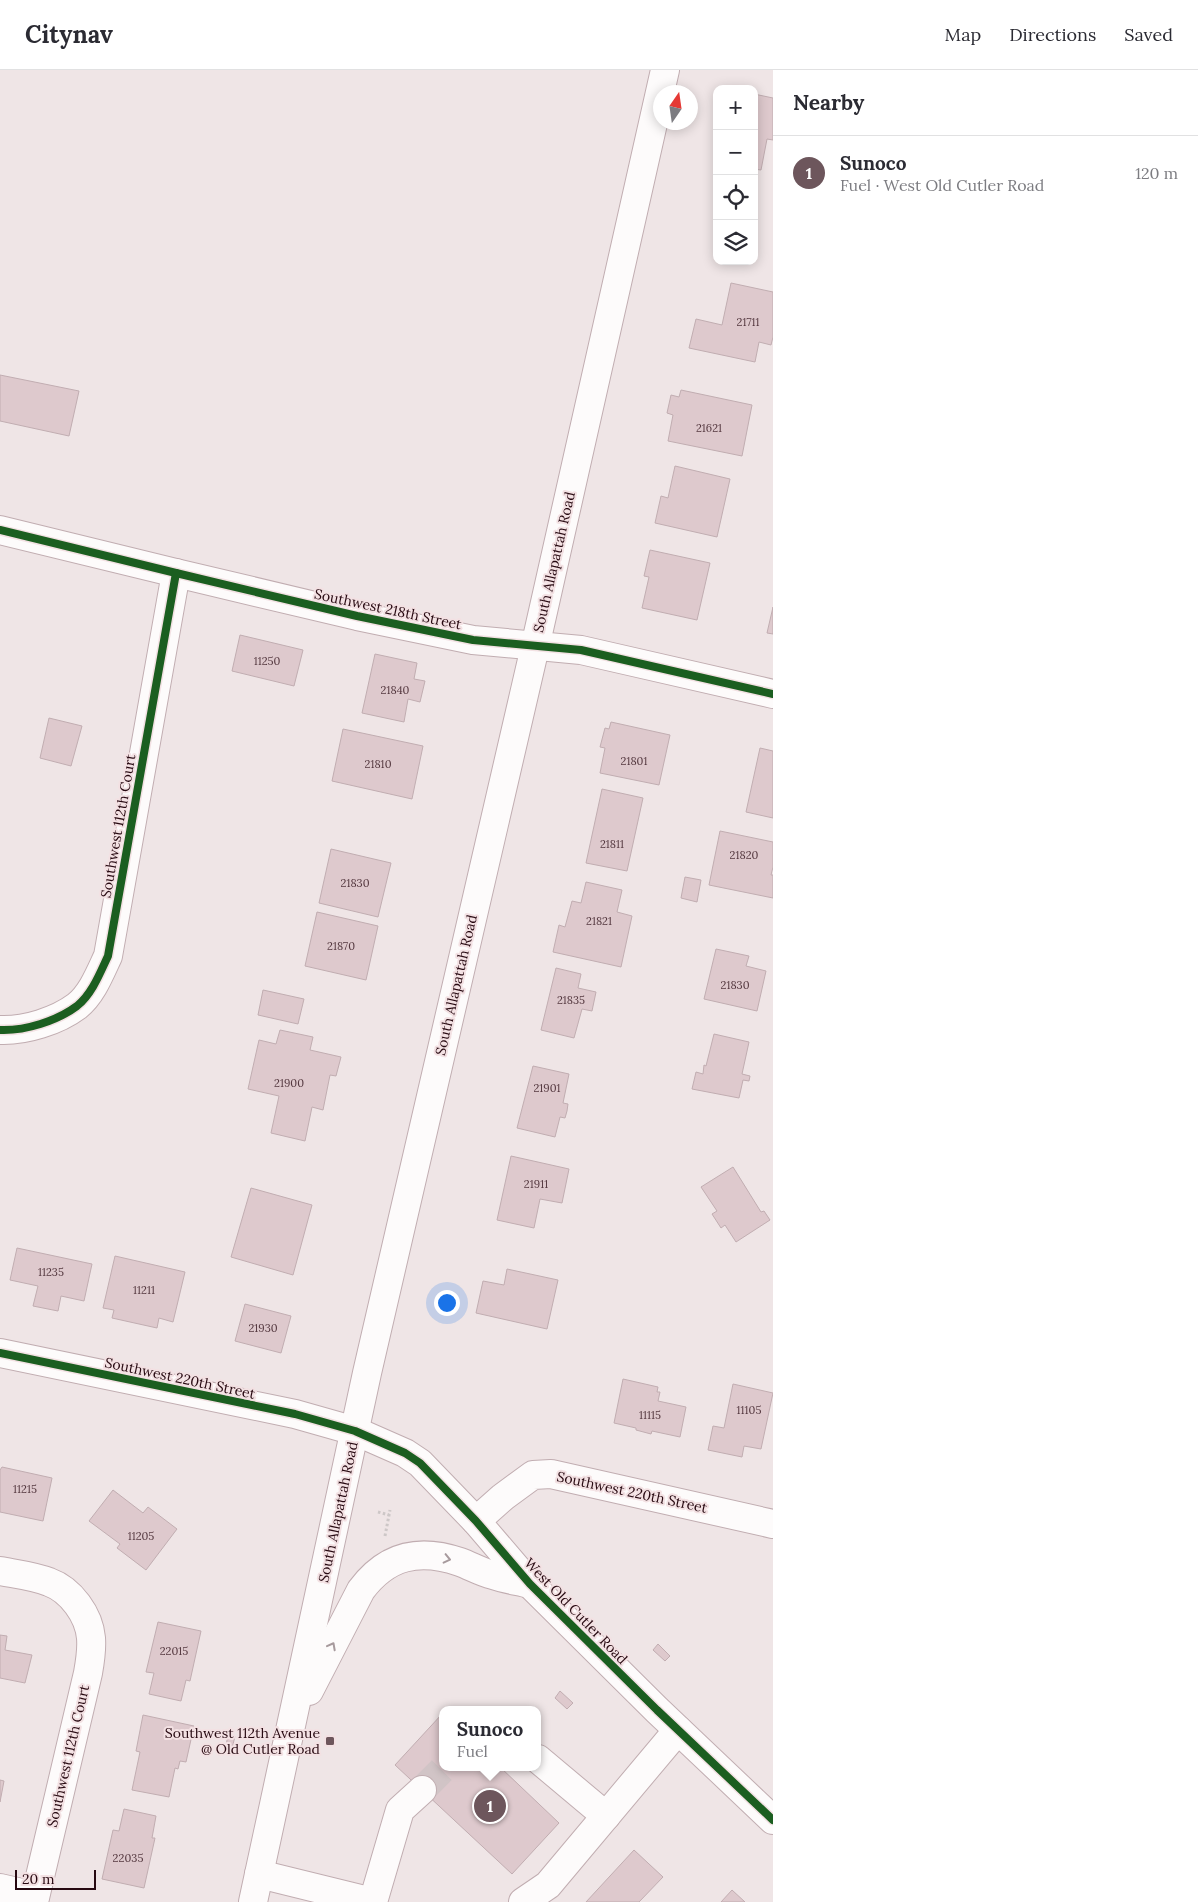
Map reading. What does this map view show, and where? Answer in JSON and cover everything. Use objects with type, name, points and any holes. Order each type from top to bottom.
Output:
[{"type":"street","name":"South Allapattah Road","points":[[253,1902],[426,1113],[535,647],[665,70]]},
{"type":"street","name":"Southwest 218th Street","points":[[0,530],[356,616],[473,640],[581,650],[773,694]]},
{"type":"street","name":"Southwest 112th Court","points":[[6,1030],[50,1021],[77,1005],[95,983],[108,956],[176,574]]},
{"type":"street","name":"Southwest 220th Street","points":[[0,1353],[288,1413],[355,1431]]},
{"type":"street","name":"West Old Cutler Road","points":[[355,1431],[405,1453],[420,1463],[476,1521],[530,1584],[678,1730],[773,1820]]},
{"type":"street","name":"Southwest 220th Street","points":[[476,1521],[503,1497],[533,1475],[551,1474],[773,1524]]},
{"type":"street","points":[[293,1721],[361,1590],[370,1578],[384,1566],[411,1556],[434,1556],[458,1561],[492,1575],[530,1584]]},
{"type":"street","name":"Southwest 112th Court","points":[[0,1571],[49,1581],[67,1593],[82,1610],[92,1639],[89,1664],[34,1899]]},
{"type":"street","points":[[523,1902],[548,1885],[678,1730]]},
{"type":"street","points":[[541,1762],[606,1816]]},
{"type":"street","points":[[259,1874],[368,1901],[400,1810],[422,1790]]},
{"type":"street","points":[[0,1888],[34,1899]]},
{"type":"path","points":[[384,1540],[390,1510]]},
{"type":"path","points":[[378,1512],[389,1515]]},
{"type":"building","points":[[758,95],[773,98],[773,140],[767,139],[761,170],[758,170]]},
{"type":"building","points":[[731,283],[773,292],[773,337],[771,345],[759,342],[755,362],[689,348],[696,319],[722,325]]},
{"type":"building","points":[[0,375],[79,391],[69,436],[0,421]]},
{"type":"building","points":[[681,390],[752,405],[742,456],[668,441],[673,415],[667,413],[671,395],[679,397]]},
{"type":"building","points":[[675,466],[730,479],[717,537],[655,523],[661,496],[668,498]]},
{"type":"building","points":[[650,550],[710,563],[697,620],[642,608],[649,577],[644,576]]},
{"type":"building","points":[[773,607],[773,634],[767,633]]},
{"type":"building","points":[[240,635],[303,650],[294,686],[232,671]]},
{"type":"building","points":[[375,654],[417,663],[414,679],[425,681],[420,702],[408,699],[404,722],[362,713]]},
{"type":"building","points":[[49,718],[82,726],[71,766],[40,758]]},
{"type":"building","points":[[611,722],[670,735],[659,785],[600,773],[605,748],[600,747],[605,728],[609,729]]},
{"type":"building","points":[[343,729],[423,746],[412,799],[332,781]]},
{"type":"building","points":[[760,748],[773,751],[773,818],[746,812]]},
{"type":"building","points":[[602,789],[643,798],[627,871],[586,863]]},
{"type":"building","points":[[720,831],[773,842],[773,867],[771,875],[773,875],[773,898],[709,885]]},
{"type":"building","points":[[331,849],[391,863],[378,917],[319,903]]},
{"type":"building","points":[[685,877],[701,880],[697,902],[681,898]]},
{"type":"building","points":[[586,882],[622,890],[617,912],[632,916],[621,967],[553,952],[559,925],[565,927],[572,901],[581,903]]},
{"type":"building","points":[[317,912],[378,926],[366,980],[305,966]]},
{"type":"building","points":[[716,949],[749,956],[746,966],[766,971],[757,1011],[704,999]]},
{"type":"building","points":[[556,968],[581,974],[578,988],[596,992],[592,1011],[582,1009],[574,1038],[541,1030]]},
{"type":"building","points":[[263,990],[304,999],[298,1024],[258,1015]]},
{"type":"building","points":[[280,1030],[313,1037],[310,1050],[341,1057],[336,1076],[330,1075],[323,1110],[312,1107],[305,1141],[271,1133],[279,1096],[248,1089],[259,1040],[276,1044]]},
{"type":"building","points":[[714,1034],[749,1042],[742,1074],[750,1076],[749,1081],[743,1080],[739,1098],[692,1089],[696,1072],[703,1074]]},
{"type":"building","points":[[533,1066],[569,1074],[563,1103],[568,1104],[567,1111],[565,1118],[560,1117],[555,1137],[517,1128]]},
{"type":"building","points":[[511,1156],[569,1169],[562,1203],[540,1199],[534,1228],[497,1220]]},
{"type":"building","points":[[733,1167],[761,1212],[764,1211],[770,1220],[736,1242],[725,1225],[721,1228],[712,1214],[717,1211],[701,1187]]},
{"type":"building","points":[[251,1188],[312,1205],[293,1275],[231,1257]]},
{"type":"building","points":[[17,1248],[92,1264],[84,1301],[61,1296],[58,1311],[33,1306],[38,1286],[10,1280]]},
{"type":"building","points":[[115,1256],[185,1272],[173,1322],[159,1318],[157,1328],[112,1318],[114,1310],[103,1308]]},
{"type":"building","points":[[507,1269],[558,1280],[547,1329],[476,1313],[483,1281],[504,1285]]},
{"type":"building","points":[[245,1304],[291,1316],[281,1353],[235,1341]]},
{"type":"building","points":[[623,1379],[658,1387],[657,1392],[660,1392],[658,1401],[686,1407],[680,1437],[652,1431],[651,1434],[614,1423]]},
{"type":"building","points":[[733,1384],[773,1393],[761,1449],[744,1446],[742,1457],[708,1450],[713,1426],[724,1428]]},
{"type":"building","points":[[2,1467],[52,1478],[43,1521],[0,1512],[0,1470]]},
{"type":"building","points":[[113,1490],[143,1513],[148,1507],[177,1529],[146,1570],[117,1548],[120,1544],[89,1521]]},
{"type":"building","points":[[158,1622],[201,1631],[190,1681],[186,1680],[181,1701],[149,1694],[154,1673],[146,1672]]},
{"type":"building","points":[[0,1635],[7,1636],[5,1650],[32,1655],[25,1683],[0,1678]]},
{"type":"building","points":[[658,1644],[670,1656],[665,1661],[653,1650]]},
{"type":"building","points":[[560,1691],[573,1703],[567,1709],[555,1698]]},
{"type":"building","points":[[143,1715],[194,1726],[186,1762],[180,1761],[178,1769],[175,1768],[169,1797],[132,1790],[140,1752],[136,1751]]},
{"type":"building","points":[[439,1717],[439,1771],[504,1771],[559,1823],[512,1874],[395,1765]]},
{"type":"building","points":[[228,1735],[235,1736],[231,1753],[225,1751]]},
{"type":"building","points":[[0,1780],[4,1781],[0,1802]]},
{"type":"building","points":[[124,1809],[156,1816],[152,1838],[155,1838],[144,1888],[102,1879],[113,1830],[119,1831]]},
{"type":"building","points":[[634,1850],[663,1877],[639,1902],[586,1902]]},
{"type":"building","points":[[732,1890],[745,1902],[721,1902]]},
{"type":"tunnel","points":[[422,1790],[441,1771]]},
{"type":"cycle path","points":[[0,530],[357,616],[473,640],[581,650],[773,694]]},
{"type":"cycle path","points":[[0,1030],[20,1029],[40,1024],[60,1016],[77,1006],[91,989],[108,956],[176,573]]},
{"type":"cycle path","points":[[0,1353],[295,1414],[355,1431],[405,1453],[420,1463],[476,1521],[530,1584],[657,1710],[773,1820]]},
{"type":"place","name":"Southwest 112th Avenue @ Old Cutler Road","points":[[330,1741]]},
{"type":"place","name":"Sunoco","points":[[490,1806]]}]
